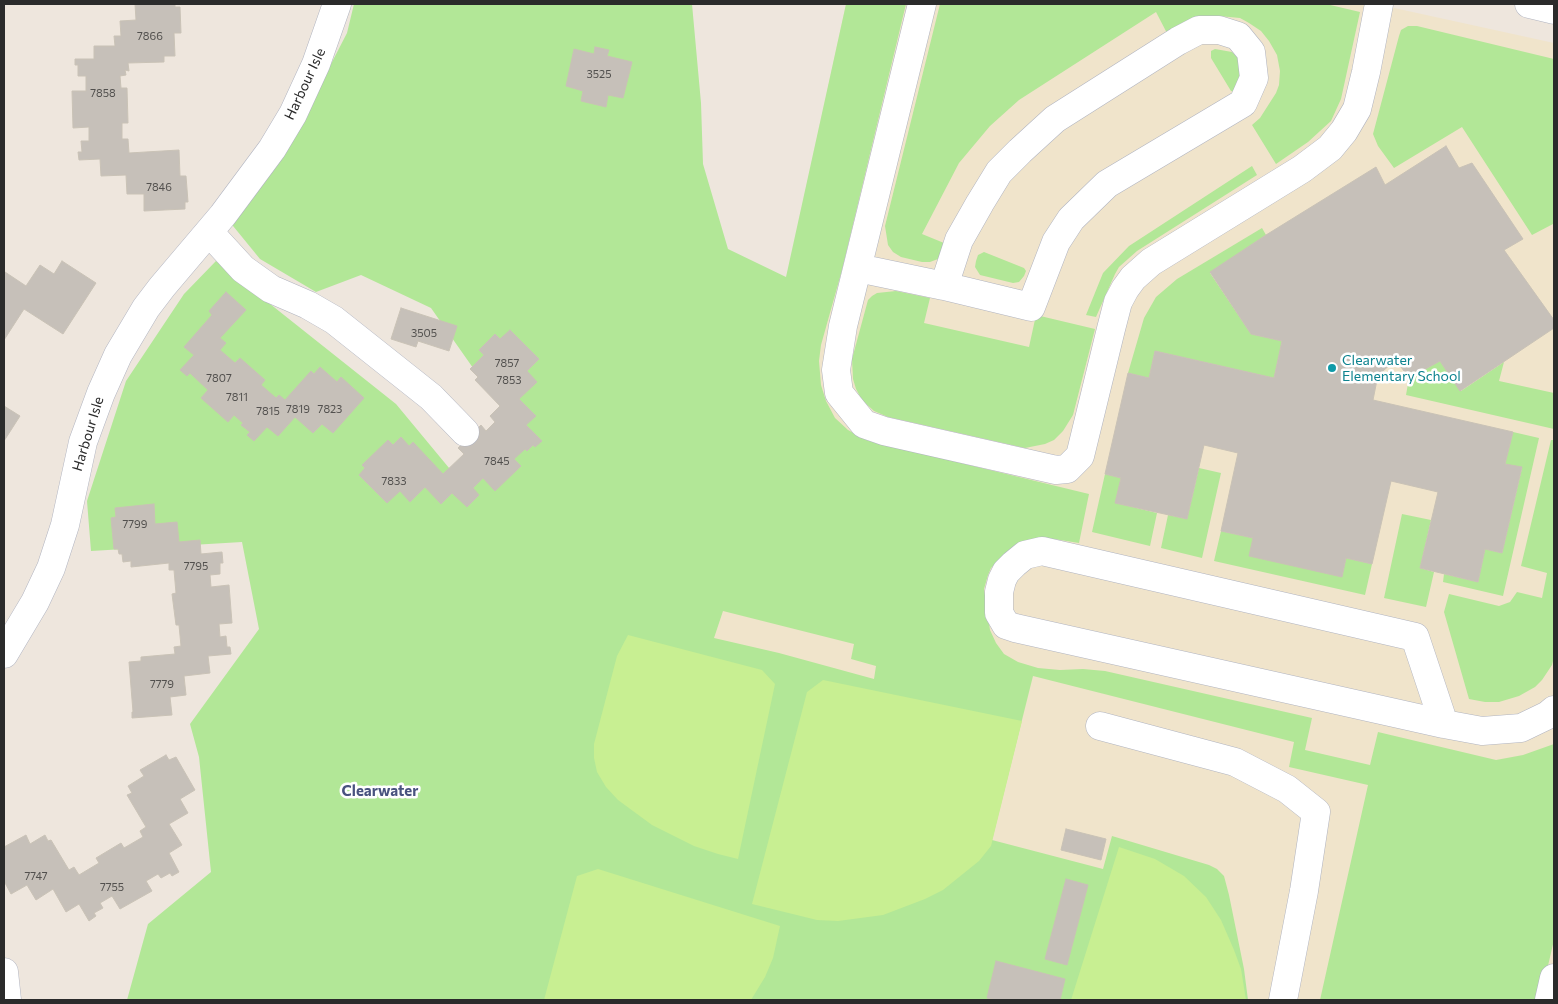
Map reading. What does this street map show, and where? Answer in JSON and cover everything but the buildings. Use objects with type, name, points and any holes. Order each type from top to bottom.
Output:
[{"type":"street","name":"Harbour Isle","points":[[4,654],[35,602],[51,568],[65,525],[83,442],[101,393],[118,355],[136,323],[162,287],[224,215],[272,149],[286,125],[321,51],[337,4]]},
{"type":"street","points":[[922,4],[858,268],[842,326],[836,370],[839,393],[864,424],[884,431],[1056,470],[1067,468],[1080,456],[1118,302],[1125,289],[1133,278],[1151,262],[1302,169],[1330,148],[1344,131],[1357,109],[1379,4]]},
{"type":"street","points":[[1529,4],[1554,10]]},
{"type":"street","points":[[858,268],[1031,307],[1056,242],[1071,219],[1107,184],[1243,103],[1254,78],[1251,52],[1238,36],[1219,30],[1199,30],[1178,41],[1056,119],[999,172],[959,240],[944,286]]},
{"type":"street","points":[[209,232],[243,269],[272,289],[308,305],[334,320],[431,397],[466,432]]},
{"type":"street","points":[[1444,724],[1415,637],[1042,551],[1025,555],[1014,564],[1002,580],[999,592],[999,614],[1006,625],[1015,628],[1444,724],[1482,731],[1521,728],[1548,716],[1554,710]]},
{"type":"street","points":[[1100,726],[1235,762],[1287,790],[1316,812],[1304,891],[1283,1000]]},
{"type":"street","points":[[4,972],[7,1000]]},
{"type":"street","points":[[1549,1000],[1554,978]]},
{"type":"shaded area","points":[[846,4],[1376,4],[1554,43],[1554,1000],[526,1000],[712,620]]},
{"type":"green space","points":[[354,4],[692,4],[701,103],[703,164],[728,249],[786,277],[846,4],[906,4],[842,270],[821,345],[819,361],[821,385],[826,401],[835,418],[848,430],[866,440],[1089,494],[1079,543],[1054,539],[1038,539],[1002,557],[991,568],[988,575],[984,589],[990,630],[1004,654],[1018,662],[1038,668],[1105,671],[1312,718],[1305,750],[1370,765],[1378,732],[1496,760],[1523,755],[1554,744],[1554,940],[1540,1000],[1320,1000],[1368,785],[1289,767],[1294,742],[1033,676],[992,840],[1103,869],[1112,836],[1217,869],[1224,876],[1229,895],[1244,969],[1248,1000],[127,1000],[148,924],[211,872],[199,757],[190,724],[259,629],[242,542],[91,551],[87,501],[126,381],[184,294],[216,261],[396,404],[459,480],[520,435],[431,308],[361,275],[316,292],[260,259],[229,221],[284,155],[347,33]],"holes":[[[723,611],[854,644],[851,659],[876,666],[874,679],[779,653],[714,638]]]},
{"type":"green space","points":[[940,4],[1326,4],[1360,12],[1341,99],[1331,121],[1308,142],[1276,164],[1252,125],[1260,118],[1279,85],[1280,71],[1277,55],[1269,41],[1261,31],[1240,18],[1219,16],[1208,17],[1169,37],[1156,12],[1019,100],[990,126],[959,163],[922,234],[944,243],[941,254],[938,259],[922,262],[901,257],[893,252],[888,245],[885,226]]},
{"type":"green space","points":[[1408,26],[1417,26],[1554,59],[1554,226],[1553,224],[1532,235],[1462,127],[1394,168],[1378,146],[1373,134],[1399,36],[1401,30]]},
{"type":"green space","points":[[1215,49],[1232,52],[1241,60],[1245,71],[1234,92],[1231,91],[1211,58],[1211,51]]},
{"type":"green space","points":[[1252,166],[1257,175],[1137,251],[1119,267],[1096,317],[1086,315],[1103,273],[1129,246]]},
{"type":"green space","points":[[1262,228],[1266,235],[1210,273],[1251,334],[1282,341],[1274,378],[1155,351],[1149,378],[1128,373],[1144,318],[1156,297],[1177,279]]},
{"type":"green space","points":[[984,252],[1024,268],[1026,271],[1024,276],[1019,282],[1013,283],[980,275],[975,267],[976,261],[978,255]]},
{"type":"green space","points":[[896,291],[930,298],[924,323],[1029,347],[1036,315],[1095,329],[1073,415],[1063,431],[1054,440],[1025,448],[888,417],[874,411],[862,400],[856,389],[853,379],[852,359],[868,300],[877,293]]},
{"type":"green space","points":[[1440,361],[1461,391],[1504,362],[1499,381],[1554,393],[1554,429],[1406,395],[1409,378]]},
{"type":"green space","points":[[1513,432],[1539,438],[1503,596],[1443,582],[1444,574],[1478,582],[1485,549],[1502,553],[1522,468],[1505,464]]},
{"type":"green space","points":[[1551,440],[1554,440],[1554,657],[1552,665],[1535,687],[1519,696],[1499,702],[1469,699],[1444,612],[1449,594],[1499,606],[1510,602],[1517,592],[1542,598],[1547,573],[1521,566]]},
{"type":"green space","points":[[1199,468],[1221,473],[1202,558],[1161,548],[1168,515],[1187,519]]},
{"type":"green space","points":[[1105,474],[1121,478],[1116,503],[1157,513],[1150,546],[1092,532]]},
{"type":"green space","points":[[1402,514],[1431,520],[1420,568],[1434,572],[1426,607],[1384,598]]},
{"type":"green space","points":[[1221,531],[1253,538],[1342,576],[1346,558],[1372,564],[1365,595],[1214,561]]},
{"type":"green space","points":[[628,635],[762,670],[775,684],[738,859],[694,846],[652,825],[618,800],[606,787],[597,772],[594,744],[617,656]]},
{"type":"green space","points":[[823,680],[1022,721],[991,846],[979,861],[943,890],[883,915],[838,921],[817,920],[752,904],[807,692]]},
{"type":"green space","points":[[1119,847],[1155,859],[1184,876],[1206,897],[1221,920],[1234,950],[1241,969],[1246,1000],[1071,1000]]},
{"type":"green space","points":[[598,869],[780,926],[773,958],[765,977],[751,1000],[544,1000],[577,876]]},
{"type":"place","name":"Clearwater Elementary School","points":[[1332,368]]},
{"type":"district","name":"Clearwater","points":[[380,791]]}]
